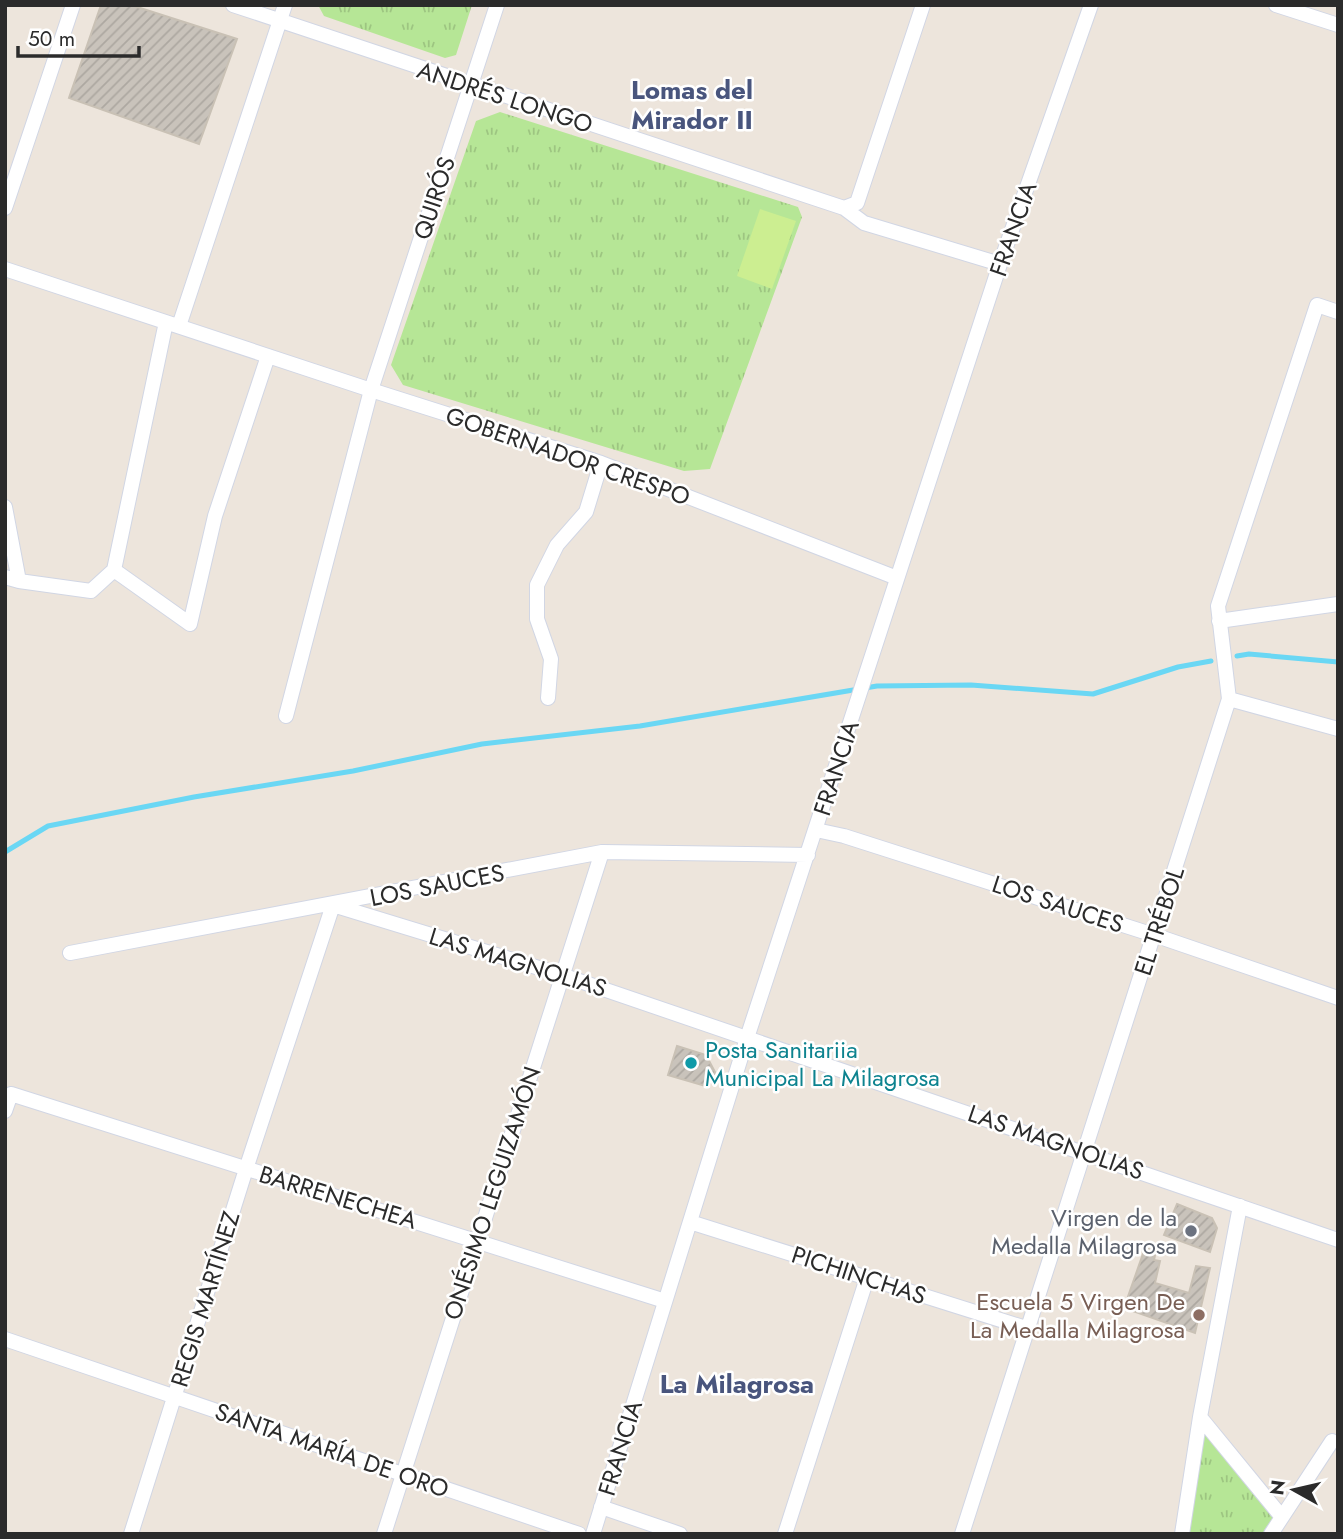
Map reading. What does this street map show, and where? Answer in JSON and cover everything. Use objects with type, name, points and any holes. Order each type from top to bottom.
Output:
[{"type":"street","points":[[5,208],[73,5]]},
{"type":"street","name":"ANDRÉS LONGO","points":[[233,5],[471,86],[850,206],[864,223],[1000,264]]},
{"type":"street","points":[[5,507],[12,579],[91,592],[114,570],[172,324],[285,5]]},
{"type":"street","name":"QUIRÓS","points":[[286,716],[371,390],[498,5]]},
{"type":"street","points":[[850,206],[923,5]]},
{"type":"street","name":"FRANCIA","points":[[593,1534],[747,1038],[1000,264],[1091,5]]},
{"type":"street","points":[[1276,5],[1338,25]]},
{"type":"street","name":"GOBERNADOR CRESPO","points":[[5,269],[600,463],[897,579]]},
{"type":"street","name":"EL TRÉBOL","points":[[962,1534],[1229,699],[1217,606],[1317,305],[1338,312]]},
{"type":"street","points":[[114,570],[190,624],[215,516],[268,356]]},
{"type":"street","points":[[548,698],[551,659],[537,619],[537,585],[557,545],[586,512],[600,463]]},
{"type":"street","points":[[1219,621],[1338,604]]},
{"type":"street","points":[[1229,699],[1338,729]]},
{"type":"street","name":"LOS SAUCES","points":[[816,830],[844,836],[1154,935],[1338,998]]},
{"type":"street","name":"LOS SAUCES","points":[[70,953],[602,852],[808,855]]},
{"type":"street","name":"ONÉSIMO LEGUIZAMÓN","points":[[384,1534],[602,852]]},
{"type":"street","name":"LAS MAGNOLIAS","points":[[333,905],[562,975],[1338,1240]]},
{"type":"street","name":"REGIS MARTÍNEZ","points":[[131,1534],[246,1169],[333,905]]},
{"type":"street","points":[[5,1111],[8,1095]]},
{"type":"street","name":"BARRENECHEA","points":[[8,1095],[664,1301]]},
{"type":"street","points":[[1182,1534],[1200,1417],[1240,1206]]},
{"type":"street","name":"PICHINCHAS","points":[[690,1222],[1028,1329]]},
{"type":"street","points":[[785,1534],[867,1278]]},
{"type":"street","name":"SANTA MARÍA DE ORO","points":[[5,1339],[579,1534]]},
{"type":"street","points":[[1200,1417],[1281,1516]]},
{"type":"street","points":[[1271,1534],[1332,1441]]},
{"type":"street","points":[[601,1507],[680,1534]]},
{"type":"green space","points":[[318,5],[472,5],[456,55],[445,58],[324,16]]},
{"type":"green space","points":[[500,112],[798,207],[802,217],[710,469],[684,471],[403,385],[391,365],[476,121]]},
{"type":"green space","points":[[760,209],[796,221],[772,289],[737,276]]},
{"type":"green space","points":[[1200,1417],[1281,1516],[1271,1534],[1182,1534]]},
{"type":"building","points":[[101,5],[131,5],[237,39],[199,144],[69,98]]},
{"type":"building","name":"Posta Sanitariia Municipal La Milagrosa","points":[[677,1046],[706,1055],[715,1072],[709,1087],[668,1075]]},
{"type":"building","name":"Virgen de la Medalla Milagrosa","points":[[1177,1204],[1212,1218],[1217,1228],[1210,1252],[1164,1235]]},
{"type":"building","points":[[1145,1248],[1156,1251],[1154,1260],[1160,1261],[1155,1283],[1189,1293],[1196,1266],[1210,1268],[1195,1333],[1124,1308]]},
{"type":"waterway","points":[[1237,656],[1249,654],[1338,662]]},
{"type":"waterway","points":[[5,852],[48,826],[194,797],[353,771],[482,744],[640,726],[877,686],[971,685],[1093,694],[1178,667],[1211,661]]},
{"type":"place","name":"Posta Sanitariia Municipal La Milagrosa","points":[[691,1063]]},
{"type":"place","name":"Virgen de la Medalla Milagrosa","points":[[1191,1231]]},
{"type":"place","name":"Escuela 5 Virgen De La Medalla Milagrosa","points":[[1199,1315]]},
{"type":"district","name":"Lomas del Mirador II","points":[[692,105]]},
{"type":"district","name":"La Milagrosa","points":[[737,1384]]}]
